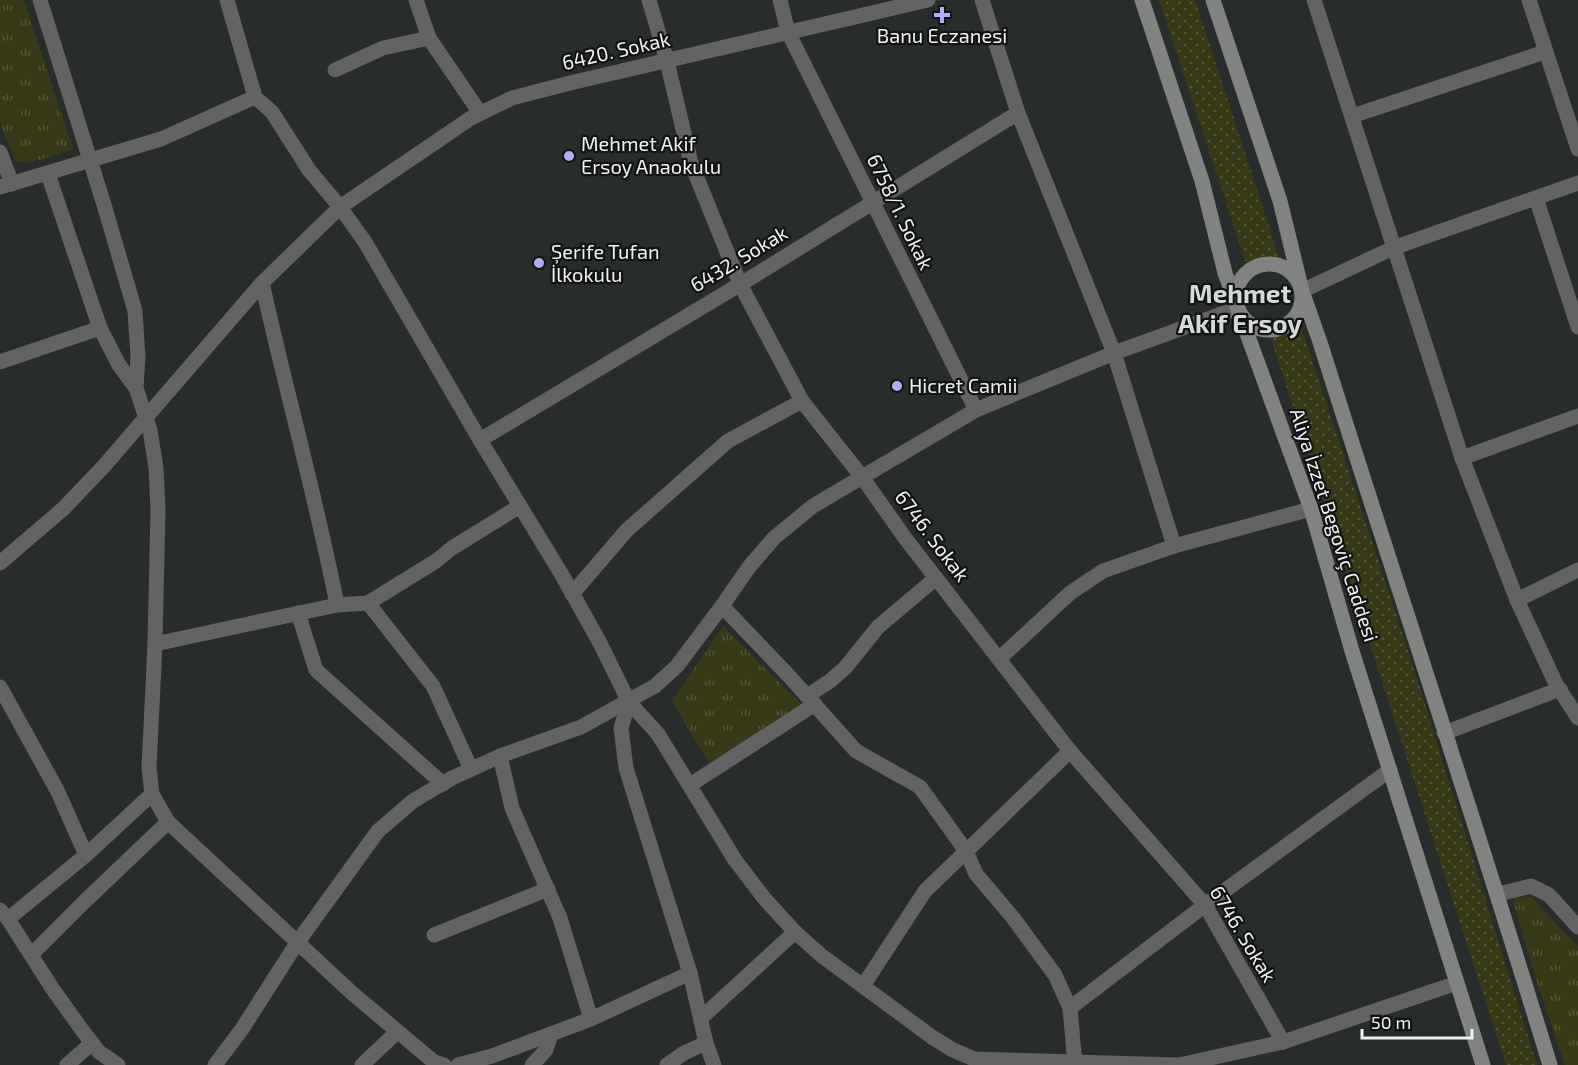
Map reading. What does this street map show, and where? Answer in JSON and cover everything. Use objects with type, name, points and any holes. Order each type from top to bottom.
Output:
[{"type":"main road","name":"Aliya İzzet Begoviç Caddesi","points":[[1142,0],[1202,181],[1225,273],[1311,509],[1483,1065]]},
{"type":"main road","name":"Aliya İzzet Begoviç Caddesi","points":[[1213,0],[1280,201],[1302,291],[1498,894],[1550,1065]]},
{"type":"main road","points":[[1271,264],[1291,272],[1302,291],[1299,313],[1283,328],[1272,331],[1262,330],[1243,318],[1236,298],[1243,277],[1260,265],[1271,264]]},
{"type":"street","points":[[40,0],[135,311],[138,357],[136,388]]},
{"type":"street","points":[[227,0],[255,97],[272,112],[309,170],[340,207],[364,242],[573,594],[629,702],[658,734],[735,860],[764,898],[795,932],[822,956],[962,1060],[1178,1065],[1283,1042],[1457,983]]},
{"type":"street","points":[[416,0],[429,38],[480,114]]},
{"type":"street","name":"6746. Sokak","points":[[649,0],[667,61],[691,163],[740,284],[802,401],[1070,751],[1205,906],[1283,1042]]},
{"type":"street","name":"6758/1. Sokak","points":[[780,0],[788,32],[976,410]]},
{"type":"street","name":"6420. Sokak","points":[[0,563],[63,508],[104,466],[262,283],[340,207],[480,114],[512,98],[928,0]]},
{"type":"street","points":[[982,0],[1018,113],[1114,353],[1174,546]]},
{"type":"street","points":[[1314,0],[1462,458],[1516,600],[1560,689],[1578,718]]},
{"type":"street","points":[[1529,0],[1578,149]]},
{"type":"street","points":[[335,70],[382,48],[429,38]]},
{"type":"street","points":[[1352,116],[1545,52]]},
{"type":"street","points":[[0,152],[6,186],[161,139],[255,97]]},
{"type":"street","name":"6432. Sokak","points":[[480,440],[1018,113]]},
{"type":"street","points":[[48,174],[100,328],[119,365],[136,388],[150,430],[156,468],[158,509],[149,768],[152,794],[168,822],[297,943],[397,1032],[434,1062],[444,1065]]},
{"type":"street","points":[[1302,291],[1393,248],[1578,183]]},
{"type":"street","points":[[1536,198],[1578,327]]},
{"type":"street","points":[[262,283],[282,376],[324,537],[337,604]]},
{"type":"street","points":[[215,1065],[242,1029],[297,943],[378,831],[412,801],[500,756],[581,727],[655,686],[677,666],[749,567],[774,538],[813,506],[976,410],[1114,353],[1238,308]]},
{"type":"street","points":[[0,362],[100,328]]},
{"type":"street","points":[[573,594],[627,530],[728,441],[802,401]]},
{"type":"street","points":[[1462,458],[1578,416]]},
{"type":"street","points":[[155,644],[337,604],[368,603],[520,506]]},
{"type":"street","points":[[1000,658],[1070,593],[1103,571],[1174,546],[1311,509]]},
{"type":"street","points":[[0,546],[22,542]]},
{"type":"street","points":[[1516,600],[1578,570]]},
{"type":"street","points":[[690,785],[811,700],[844,668],[878,627],[936,578]]},
{"type":"street","points":[[368,603],[433,686],[471,769]]},
{"type":"street","points":[[722,606],[856,751],[920,787],[966,851],[976,874],[1014,919],[1055,975],[1070,1008],[1075,1064]]},
{"type":"street","points":[[298,613],[316,670],[443,784]]},
{"type":"street","points":[[0,687],[57,790],[86,855]]},
{"type":"street","points":[[1444,733],[1560,689]]},
{"type":"street","points":[[629,702],[621,728],[626,768],[690,973],[706,1043],[714,1065]]},
{"type":"street","points":[[863,986],[925,891],[1070,751]]},
{"type":"street","points":[[500,756],[512,808],[560,918],[591,1019]]},
{"type":"street","points":[[1070,1008],[1390,770]]},
{"type":"street","points":[[118,1065],[99,1052],[92,1043],[52,988],[4,914],[86,855],[152,794]]},
{"type":"street","points":[[32,954],[168,822]]},
{"type":"street","points":[[1498,894],[1531,886],[1549,895],[1578,927]]},
{"type":"street","points":[[434,935],[548,889]]},
{"type":"street","points":[[701,1018],[795,932]]},
{"type":"street","points":[[458,1065],[492,1056],[591,1019],[690,973]]},
{"type":"street","points":[[365,1064],[397,1032]]},
{"type":"street","points":[[532,1065],[546,1050],[551,1034]]},
{"type":"street","points":[[67,1065],[92,1043]]},
{"type":"street","points":[[667,1065],[684,1053],[706,1043]]},
{"type":"green space","points":[[0,0],[24,0],[73,149],[30,163],[15,161],[0,123]]},
{"type":"green space","points":[[1159,0],[1195,0],[1279,257],[1246,263]]},
{"type":"green space","points":[[1296,311],[1412,663],[1537,1065],[1506,1065],[1266,323]]},
{"type":"green space","points":[[723,626],[801,704],[709,763],[672,701]]},
{"type":"green space","points":[[1531,896],[1578,947],[1578,1065],[1565,1065],[1537,983],[1512,898]]},
{"type":"place","name":"Banu Eczanesi","points":[[942,15]]},
{"type":"place","name":"Mehmet Akif Ersoy Anaokulu","points":[[569,156]]},
{"type":"place","name":"Şerife Tufan İlkokulu","points":[[539,263]]},
{"type":"place","name":"Hicret Camii","points":[[897,386]]},
{"type":"district","name":"Mehmet Akif Ersoy","points":[[1240,309]]}]
